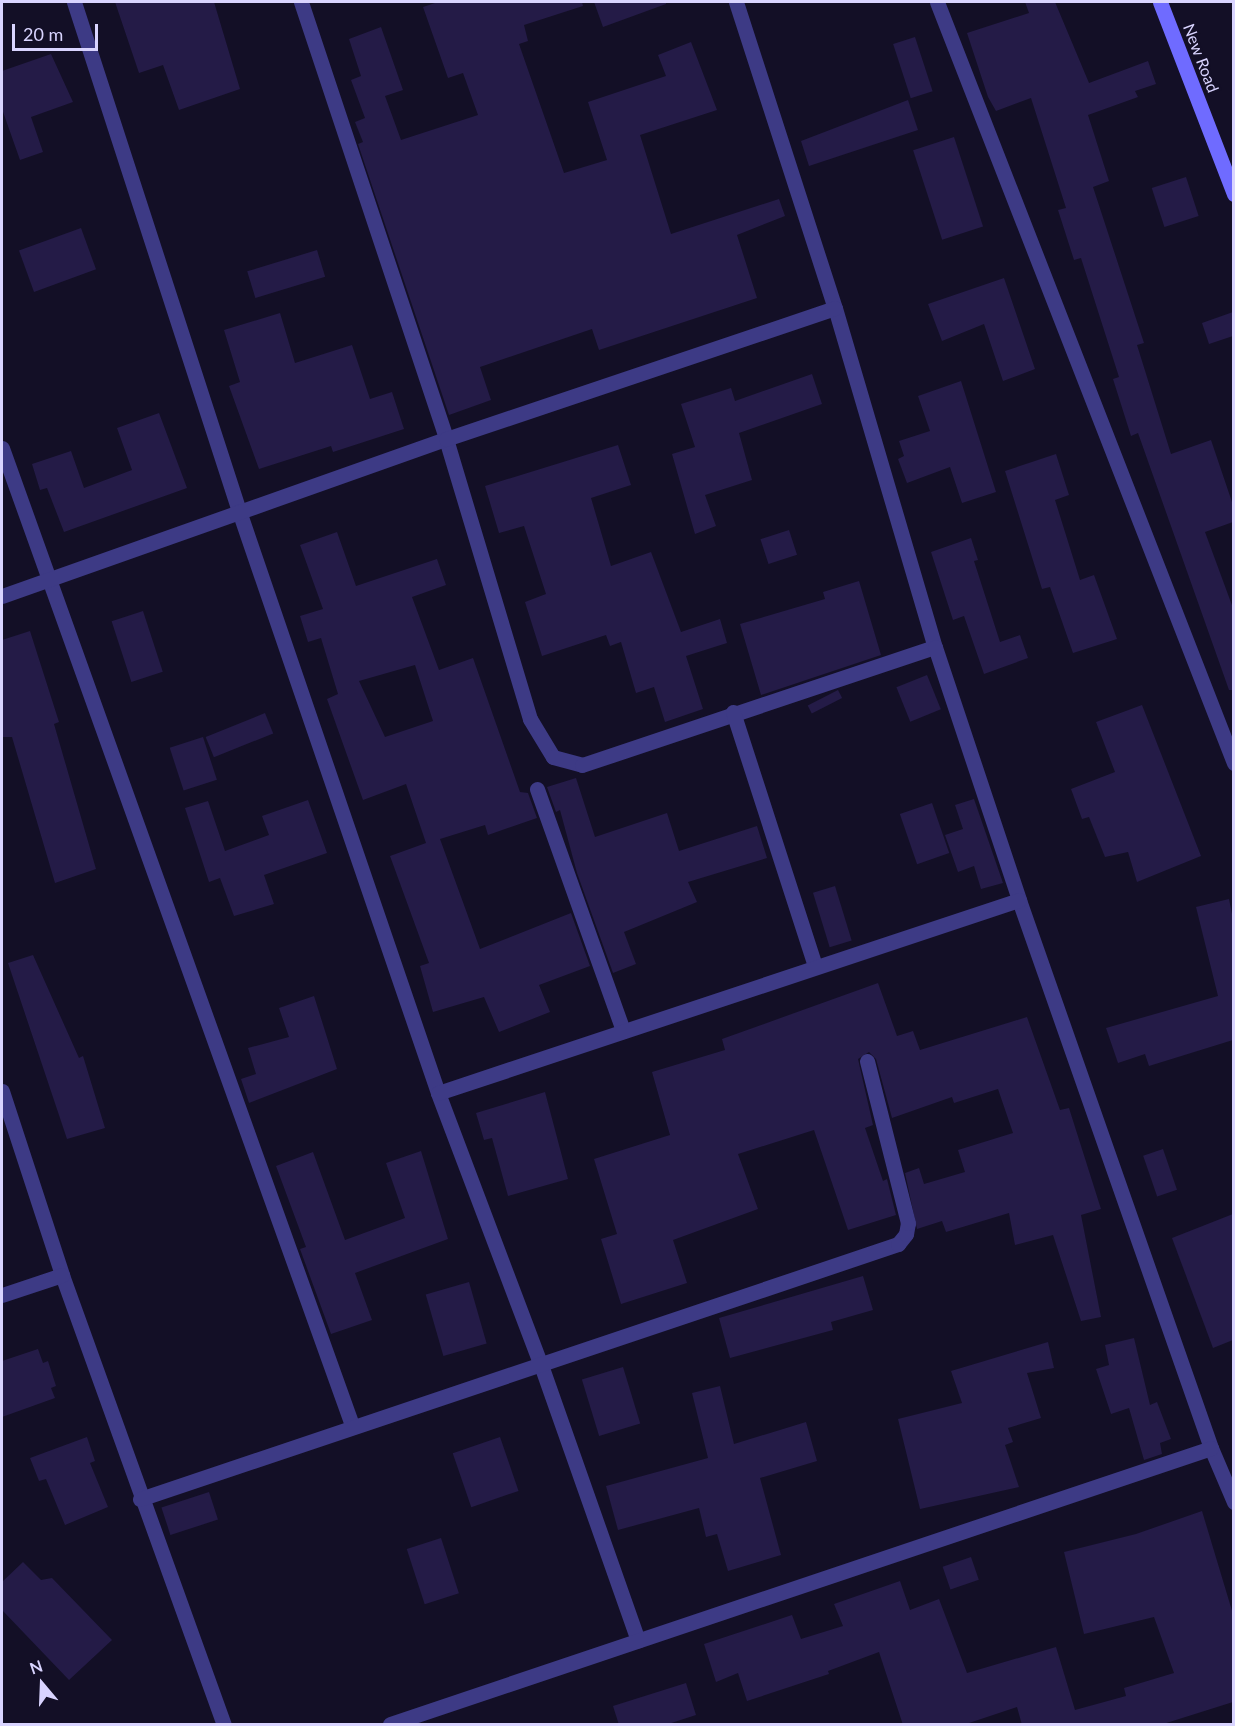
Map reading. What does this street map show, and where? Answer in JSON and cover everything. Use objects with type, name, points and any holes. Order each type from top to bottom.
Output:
[{"type":"street","points":[[74,2],[239,511],[438,1093],[541,1365],[638,1640]]},
{"type":"street","points":[[301,2],[446,439],[530,719],[553,757],[582,765],[733,712],[935,647]]},
{"type":"street","points":[[736,2],[835,308],[935,647],[1018,900],[1211,1448],[1233,1502]]},
{"type":"street","points":[[937,2],[1233,763]]},
{"type":"street","name":"New Road","points":[[1160,2],[1233,194]]},
{"type":"street","points":[[2,596],[446,439],[835,308]]},
{"type":"street","points":[[2,448],[352,1425]]},
{"type":"street","points":[[733,712],[815,966]]},
{"type":"street","points":[[537,789],[623,1031]]},
{"type":"street","points":[[438,1093],[1018,900]]},
{"type":"street","points":[[140,1499],[352,1425],[541,1365],[898,1244],[906,1234],[908,1223],[867,1061]]},
{"type":"street","points":[[2,1091],[62,1275],[140,1499],[224,1725]]},
{"type":"street","points":[[2,1295],[62,1275]]},
{"type":"street","points":[[390,1725],[1211,1448]]},
{"type":"building","points":[[115,2],[214,2],[240,89],[179,110],[163,65],[139,73]]},
{"type":"building","points":[[438,2],[582,2],[583,6],[524,25],[528,41],[519,44],[564,173],[607,160],[588,102],[666,76],[658,55],[691,42],[717,110],[640,135],[671,234],[779,199],[785,216],[737,235],[757,298],[599,350],[592,329],[480,367],[491,400],[449,415],[358,144],[363,142],[355,122],[365,118],[351,80],[361,76],[349,39],[381,27],[403,90],[385,96],[401,140],[478,115],[463,73],[448,78],[423,7]]},
{"type":"building","points":[[594,2],[666,2],[666,4],[603,27]]},
{"type":"building","points":[[1025,2],[1055,2],[1089,83],[1148,61],[1156,84],[1135,91],[1138,97],[1088,115],[1109,181],[1093,187],[1144,343],[1137,345],[1171,454],[1211,440],[1233,505],[1233,522],[1205,532],[1233,608],[1233,690],[1229,690],[1138,433],[1131,436],[1113,379],[1119,377],[1081,258],[1074,260],[1058,210],[1066,208],[1031,98],[996,111],[988,97],[967,33],[1029,13]]},
{"type":"building","points":[[915,37],[933,91],[911,98],[893,44]]},
{"type":"building","points":[[51,54],[73,102],[31,117],[43,152],[20,160],[2,109],[2,71]]},
{"type":"building","points":[[908,100],[918,130],[809,166],[801,141]]},
{"type":"building","points":[[954,137],[983,226],[942,240],[913,150]]},
{"type":"building","points":[[1186,177],[1199,216],[1164,227],[1152,188]]},
{"type":"building","points":[[81,228],[96,269],[34,292],[19,251]]},
{"type":"building","points":[[317,250],[325,277],[255,298],[247,271]]},
{"type":"building","points":[[1004,278],[1035,369],[1003,381],[984,324],[942,341],[928,304]]},
{"type":"building","points":[[1233,312],[1233,336],[1209,344],[1202,323]]},
{"type":"building","points":[[280,313],[295,363],[352,345],[370,399],[392,392],[404,429],[333,452],[331,446],[259,469],[229,386],[240,382],[224,330]]},
{"type":"building","points":[[812,374],[822,404],[739,433],[752,480],[705,495],[716,526],[695,534],[672,454],[695,447],[681,404],[731,388],[735,401]]},
{"type":"building","points":[[961,381],[996,492],[962,503],[950,467],[907,483],[898,459],[904,456],[899,441],[930,431],[918,396]]},
{"type":"building","points":[[159,413],[187,488],[64,532],[47,488],[40,490],[32,464],[71,451],[84,488],[132,470],[117,428]]},
{"type":"building","points":[[618,445],[631,485],[591,498],[611,566],[651,552],[681,632],[720,619],[727,643],[686,656],[703,709],[665,722],[654,687],[636,693],[621,642],[610,646],[606,635],[542,656],[525,602],[546,594],[524,526],[499,533],[485,486]]},
{"type":"building","points":[[1056,454],[1069,495],[1055,500],[1080,580],[1094,575],[1117,639],[1073,653],[1050,587],[1042,589],[1005,471]]},
{"type":"building","points":[[789,530],[797,555],[769,564],[760,539]]},
{"type":"building","points":[[337,532],[356,586],[437,559],[446,585],[412,597],[439,670],[473,658],[520,792],[528,793],[537,818],[488,835],[485,825],[440,839],[480,949],[571,913],[590,966],[539,985],[550,1012],[499,1032],[484,997],[433,1012],[420,966],[429,963],[390,856],[426,843],[406,784],[363,800],[327,699],[338,694],[321,638],[308,642],[300,616],[323,609],[300,545]],"holes":[[[415,665],[433,721],[385,737],[359,681]]]},
{"type":"building","points":[[971,538],[978,560],[974,561],[1000,642],[1020,635],[1028,658],[984,674],[964,616],[953,620],[931,552]]},
{"type":"building","points":[[859,581],[881,655],[761,695],[740,624],[825,599],[823,592]]},
{"type":"building","points":[[143,611],[163,672],[131,682],[112,621]]},
{"type":"building","points":[[30,631],[59,722],[54,724],[96,869],[55,883],[12,737],[2,737],[2,640]]},
{"type":"building","points":[[927,675],[941,709],[910,722],[896,687]]},
{"type":"building","points":[[838,690],[842,698],[812,713],[808,705]]},
{"type":"building","points":[[1142,705],[1201,856],[1137,882],[1128,852],[1105,857],[1089,817],[1082,819],[1071,789],[1115,772],[1096,722]]},
{"type":"building","points":[[265,713],[273,733],[214,757],[206,737]]},
{"type":"building","points":[[203,737],[217,780],[184,791],[170,748]]},
{"type":"building","points":[[576,778],[595,837],[667,813],[679,851],[757,826],[767,858],[688,882],[697,902],[624,932],[636,964],[613,973],[577,873],[560,810],[556,812],[547,787]]},
{"type":"building","points":[[974,799],[1003,883],[981,889],[974,866],[958,872],[945,835],[963,829],[955,805]]},
{"type":"building","points":[[308,800],[327,853],[264,875],[274,904],[234,916],[220,878],[209,882],[185,808],[208,801],[225,851],[269,835],[262,816]]},
{"type":"building","points":[[932,803],[949,853],[917,864],[900,814]]},
{"type":"building","points":[[835,886],[852,941],[830,947],[813,893]]},
{"type":"building","points":[[1229,899],[1233,919],[1233,1040],[1149,1066],[1145,1054],[1118,1063],[1106,1028],[1218,996],[1196,907]]},
{"type":"building","points":[[33,955],[79,1058],[83,1056],[105,1128],[67,1139],[8,963]]},
{"type":"building","points":[[878,983],[897,1036],[913,1031],[920,1050],[1027,1017],[1060,1110],[1069,1108],[1101,1209],[1081,1215],[1101,1317],[1081,1321],[1053,1235],[1015,1245],[1009,1213],[946,1232],[942,1221],[917,1229],[905,1173],[919,1168],[924,1184],[965,1172],[958,1150],[1013,1133],[998,1089],[954,1103],[952,1097],[892,1118],[876,1059],[869,1052],[858,1059],[873,1125],[865,1128],[883,1181],[887,1179],[896,1215],[848,1230],[814,1130],[738,1154],[758,1209],[673,1240],[687,1283],[621,1304],[601,1239],[617,1234],[594,1159],[670,1135],[652,1072],[725,1050],[722,1039]]},
{"type":"building","points":[[314,996],[337,1069],[249,1103],[241,1079],[256,1074],[248,1048],[289,1037],[279,1008]]},
{"type":"building","points":[[545,1092],[568,1179],[508,1196],[492,1138],[484,1140],[476,1113]]},
{"type":"building","points":[[1163,1149],[1177,1190],[1157,1196],[1143,1156]]},
{"type":"building","points":[[421,1151],[448,1239],[355,1273],[372,1320],[331,1334],[300,1249],[306,1247],[276,1166],[313,1152],[345,1240],[405,1218],[386,1163]]},
{"type":"building","points":[[1233,1214],[1233,1340],[1213,1348],[1172,1238]]},
{"type":"building","points":[[863,1276],[873,1310],[831,1322],[833,1330],[730,1358],[719,1318]]},
{"type":"building","points":[[469,1282],[487,1344],[443,1356],[426,1294]]},
{"type":"building","points":[[1134,1338],[1150,1405],[1157,1402],[1171,1439],[1160,1443],[1162,1454],[1144,1460],[1129,1408],[1111,1414],[1096,1369],[1109,1365],[1105,1345]]},
{"type":"building","points":[[1048,1342],[1054,1368],[1027,1373],[1041,1418],[1008,1428],[1013,1442],[1005,1445],[1019,1487],[920,1509],[898,1419],[962,1403],[951,1371]]},
{"type":"building","points":[[38,1349],[43,1363],[48,1361],[56,1386],[51,1388],[55,1398],[2,1417],[2,1361]]},
{"type":"building","points":[[623,1367],[640,1423],[599,1436],[582,1380]]},
{"type":"building","points":[[720,1386],[734,1444],[806,1422],[817,1461],[760,1478],[781,1555],[728,1571],[717,1534],[706,1537],[699,1508],[618,1530],[606,1486],[708,1458],[692,1393]]},
{"type":"building","points":[[87,1437],[95,1461],[90,1463],[108,1507],[65,1525],[46,1479],[39,1481],[30,1458]]},
{"type":"building","points":[[500,1437],[519,1491],[471,1507],[453,1453]]},
{"type":"building","points":[[209,1492],[218,1520],[170,1535],[161,1507]]},
{"type":"building","points":[[1202,1511],[1233,1614],[1233,1702],[1160,1725],[1022,1725],[1017,1707],[963,1725],[903,1725],[879,1652],[828,1671],[829,1674],[747,1701],[738,1673],[716,1682],[704,1644],[792,1615],[801,1639],[843,1626],[834,1604],[900,1581],[910,1610],[939,1599],[967,1673],[1056,1647],[1075,1710],[1126,1696],[1124,1688],[1174,1673],[1154,1617],[1084,1634],[1064,1552],[1136,1534]]},
{"type":"building","points":[[441,1538],[459,1593],[425,1604],[407,1549]]},
{"type":"building","points":[[971,1557],[979,1580],[950,1589],[943,1567]]},
{"type":"building","points":[[23,1562],[41,1580],[52,1578],[112,1640],[69,1680],[2,1610],[2,1582]]},
{"type":"building","points":[[686,1683],[696,1715],[665,1725],[619,1725],[613,1706]]}]
